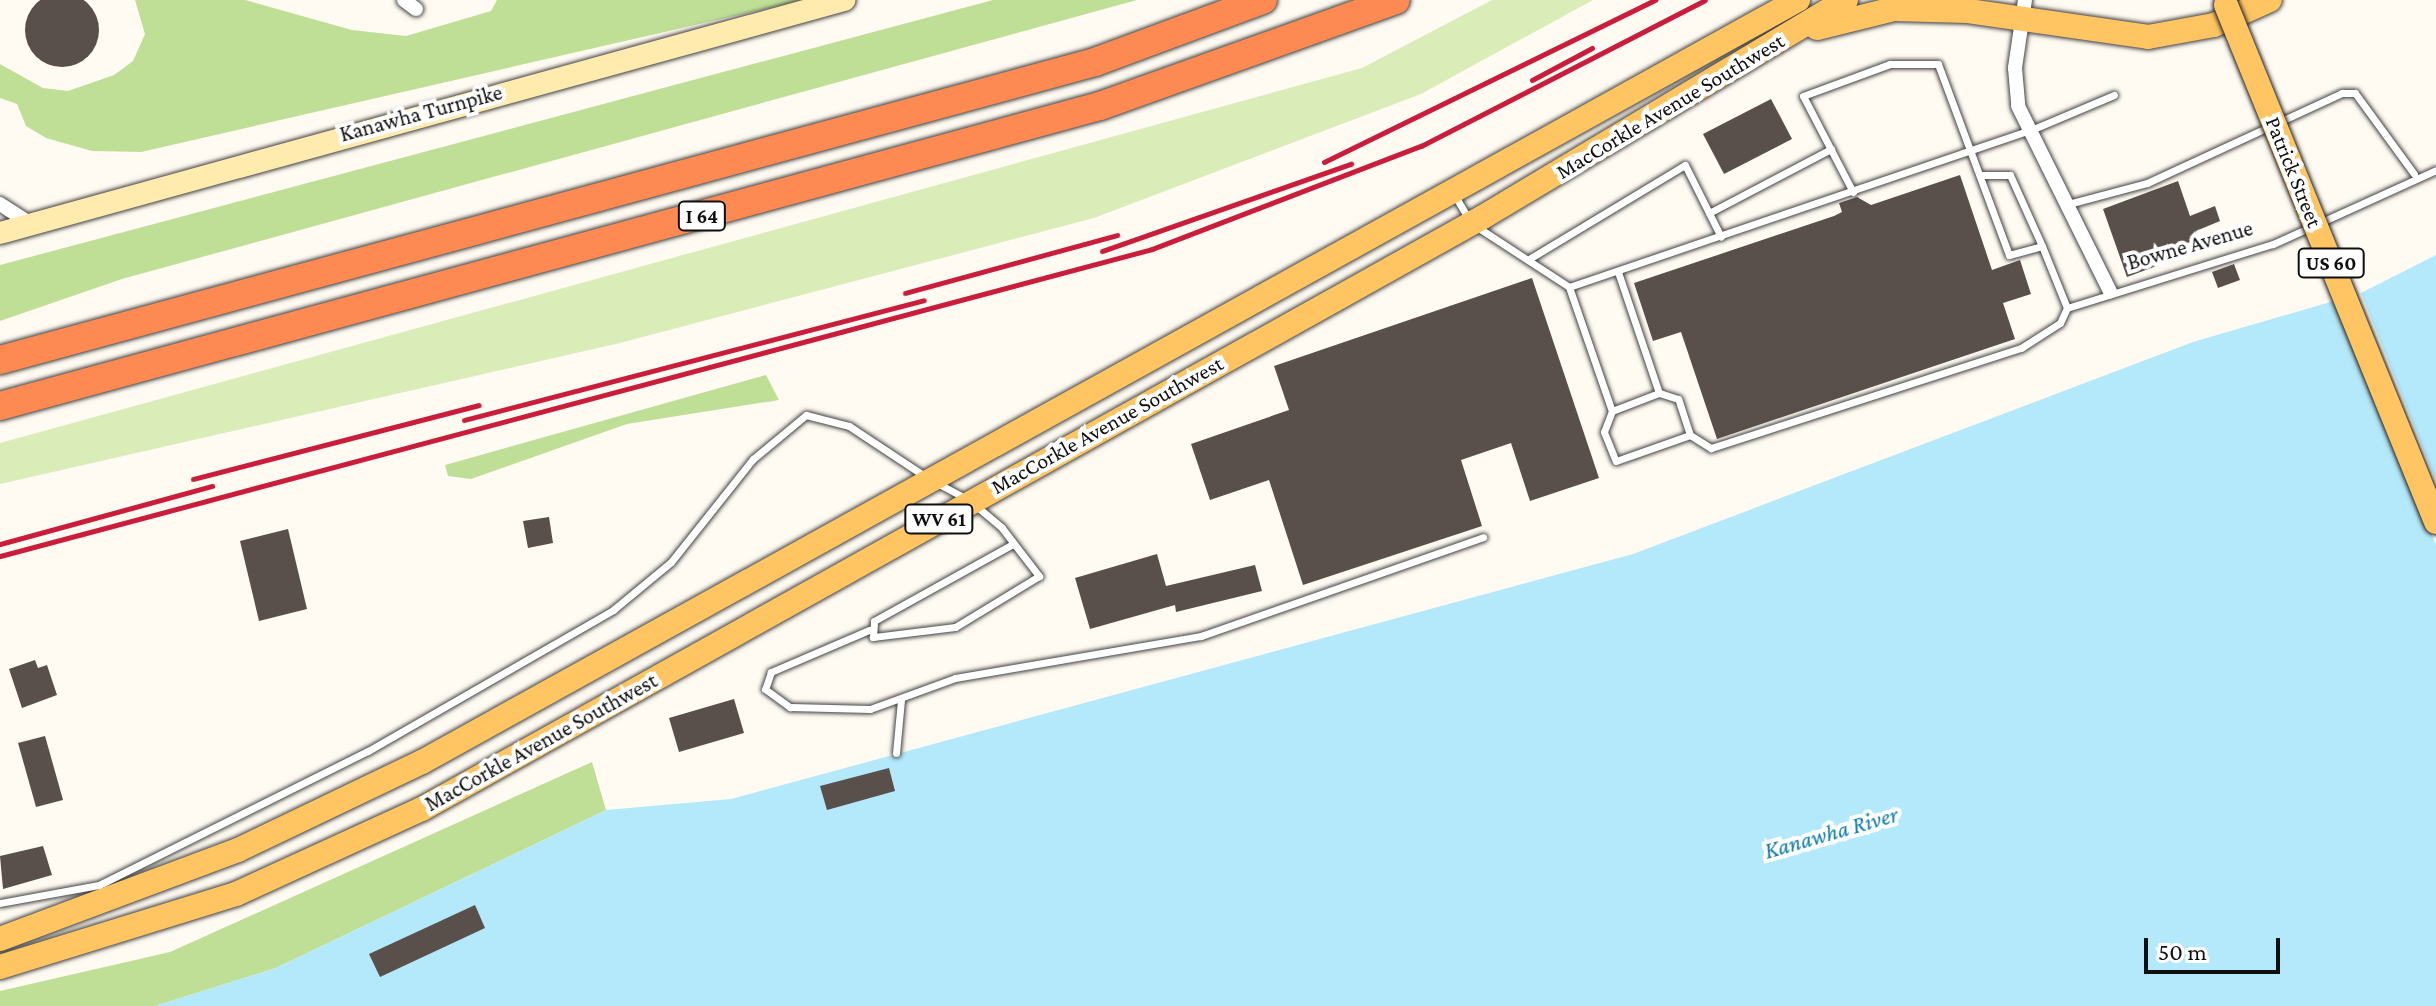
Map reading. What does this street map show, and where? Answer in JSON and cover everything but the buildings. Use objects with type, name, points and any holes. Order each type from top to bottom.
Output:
[{"type":"highway","name":"I 64","points":[[0,360],[1095,62],[1263,0]]},
{"type":"highway","name":"I 64","points":[[0,406],[1100,106],[1396,0]]},
{"type":"main road","name":"Kanawha Turnpike","points":[[0,233],[26,221],[844,0]]},
{"type":"main road","name":"MacCorkle Avenue Southwest","points":[[0,939],[238,850],[422,762],[931,480],[1455,196],[1798,0]]},
{"type":"main road","name":"MacCorkle Avenue Southwest","points":[[0,967],[236,894],[422,809],[1471,223],[1846,0]]},
{"type":"main road","points":[[1946,0],[1968,11]]},
{"type":"main road","points":[[1753,55],[1843,19],[1894,9],[2023,10],[2160,36],[2214,25],[2270,0]]},
{"type":"main road","name":"Patrick Street","points":[[2224,2],[2436,522]]},
{"type":"street","name":"Bowne Avenue","points":[[2023,10],[2015,88],[2031,130],[2072,203],[2110,291]]},
{"type":"street","points":[[0,204],[26,221]]},
{"type":"lane","points":[[1853,192],[1803,96],[1890,64],[1938,64],[1974,149],[2009,255],[2042,246]]},
{"type":"lane","points":[[2072,203],[2147,183],[2355,93],[2414,174]]},
{"type":"lane","points":[[1569,287],[2031,130],[2114,95]]},
{"type":"lane","points":[[1709,213],[1831,149]]},
{"type":"lane","points":[[1529,259],[1685,165],[1721,237]]},
{"type":"lane","name":"Bowne Avenue","points":[[2110,291],[2273,244],[2414,174],[2436,170]]},
{"type":"lane","points":[[1983,175],[2010,175],[2067,308]]},
{"type":"lane","points":[[1455,196],[1471,223],[1569,287],[1612,411],[1604,432],[1616,461],[1690,435]]},
{"type":"lane","points":[[1618,272],[1659,393]]},
{"type":"lane","points":[[1612,411],[1659,393],[1678,399],[1690,435],[1711,448],[2021,348],[2060,323],[2067,308],[2110,291]]},
{"type":"lane","points":[[0,903],[99,885],[368,751],[613,610],[671,562],[753,459],[806,415],[849,426],[931,480],[970,501],[1013,544],[1039,576],[955,627],[883,638],[869,630]]},
{"type":"lane","points":[[1013,544],[874,621],[869,630],[771,672],[765,689],[790,707],[826,710],[901,700],[955,678],[1201,636],[1483,537]]},
{"type":"lane","points":[[896,753],[901,700]]},
{"type":"green space","points":[[135,0],[245,0],[352,30],[406,36],[491,11],[497,0],[804,0],[141,152],[92,151],[46,138],[26,126],[17,104],[0,98],[0,64],[43,88],[68,91],[114,75],[133,61],[145,34]]},
{"type":"green space","points":[[993,0],[1137,0],[122,279],[0,321],[0,265]]},
{"type":"green space","points":[[1492,0],[1593,0],[1421,94],[1094,218],[620,343],[0,484],[0,443],[1362,68]]},
{"type":"green space","points":[[766,375],[779,400],[627,424],[471,479],[448,476],[445,465]]},
{"type":"green space","points":[[592,762],[606,810],[276,968],[155,1006],[0,1006],[0,991],[170,952]]},
{"type":"water","name":"Kanawha River","points":[[2436,255],[2436,1006],[155,1006],[276,968],[606,810],[731,799],[1633,554],[2193,342],[2361,293]]},
{"type":"pier","points":[[2361,293],[2436,481],[2436,545],[2338,299]]},
{"type":"railway","points":[[1324,162],[1655,0]]},
{"type":"railway","points":[[0,556],[1152,249],[1421,146],[1705,0]]},
{"type":"railway","points":[[1532,80],[1592,48]]},
{"type":"railway","points":[[1102,251],[1351,164]]},
{"type":"railway","points":[[905,293],[1117,235]]},
{"type":"railway","points":[[464,420],[924,300]]},
{"type":"railway","points":[[193,479],[479,405]]},
{"type":"railway","points":[[0,544],[212,486]]}]
